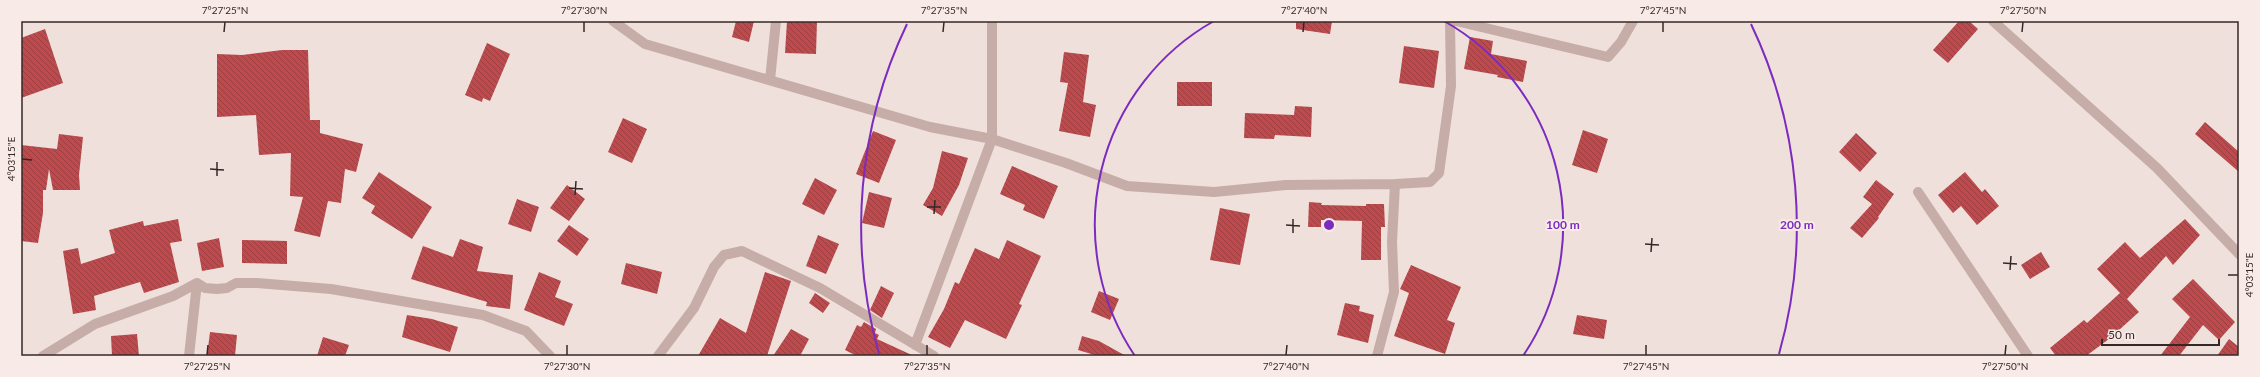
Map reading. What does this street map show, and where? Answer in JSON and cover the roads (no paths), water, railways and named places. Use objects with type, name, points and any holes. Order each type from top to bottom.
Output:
[{"type":"street","points":[[613,21],[645,44],[930,127],[992,139],[1066,163],[1127,186],[1214,192],[1286,186],[1430,182],[1439,173],[1451,86],[1450,21]]},
{"type":"street","points":[[770,80],[776,21]]},
{"type":"street","points":[[915,345],[992,139],[992,21]]},
{"type":"street","points":[[1456,21],[1608,57],[1621,42],[1633,21]]},
{"type":"street","points":[[1993,21],[2157,168],[2239,254]]},
{"type":"street","points":[[1377,356],[1394,292],[1392,242],[1395,184]]},
{"type":"street","points":[[1918,192],[2028,356]]},
{"type":"street","points":[[658,356],[694,308],[714,267],[724,255],[742,251],[820,288],[934,356]]},
{"type":"street","points":[[43,356],[95,324],[173,296],[197,283]]},
{"type":"street","points":[[189,356],[197,283]]},
{"type":"street","points":[[197,283],[205,288],[217,289],[227,288],[236,283],[257,283],[331,289],[483,315],[526,331],[550,356]]}]
